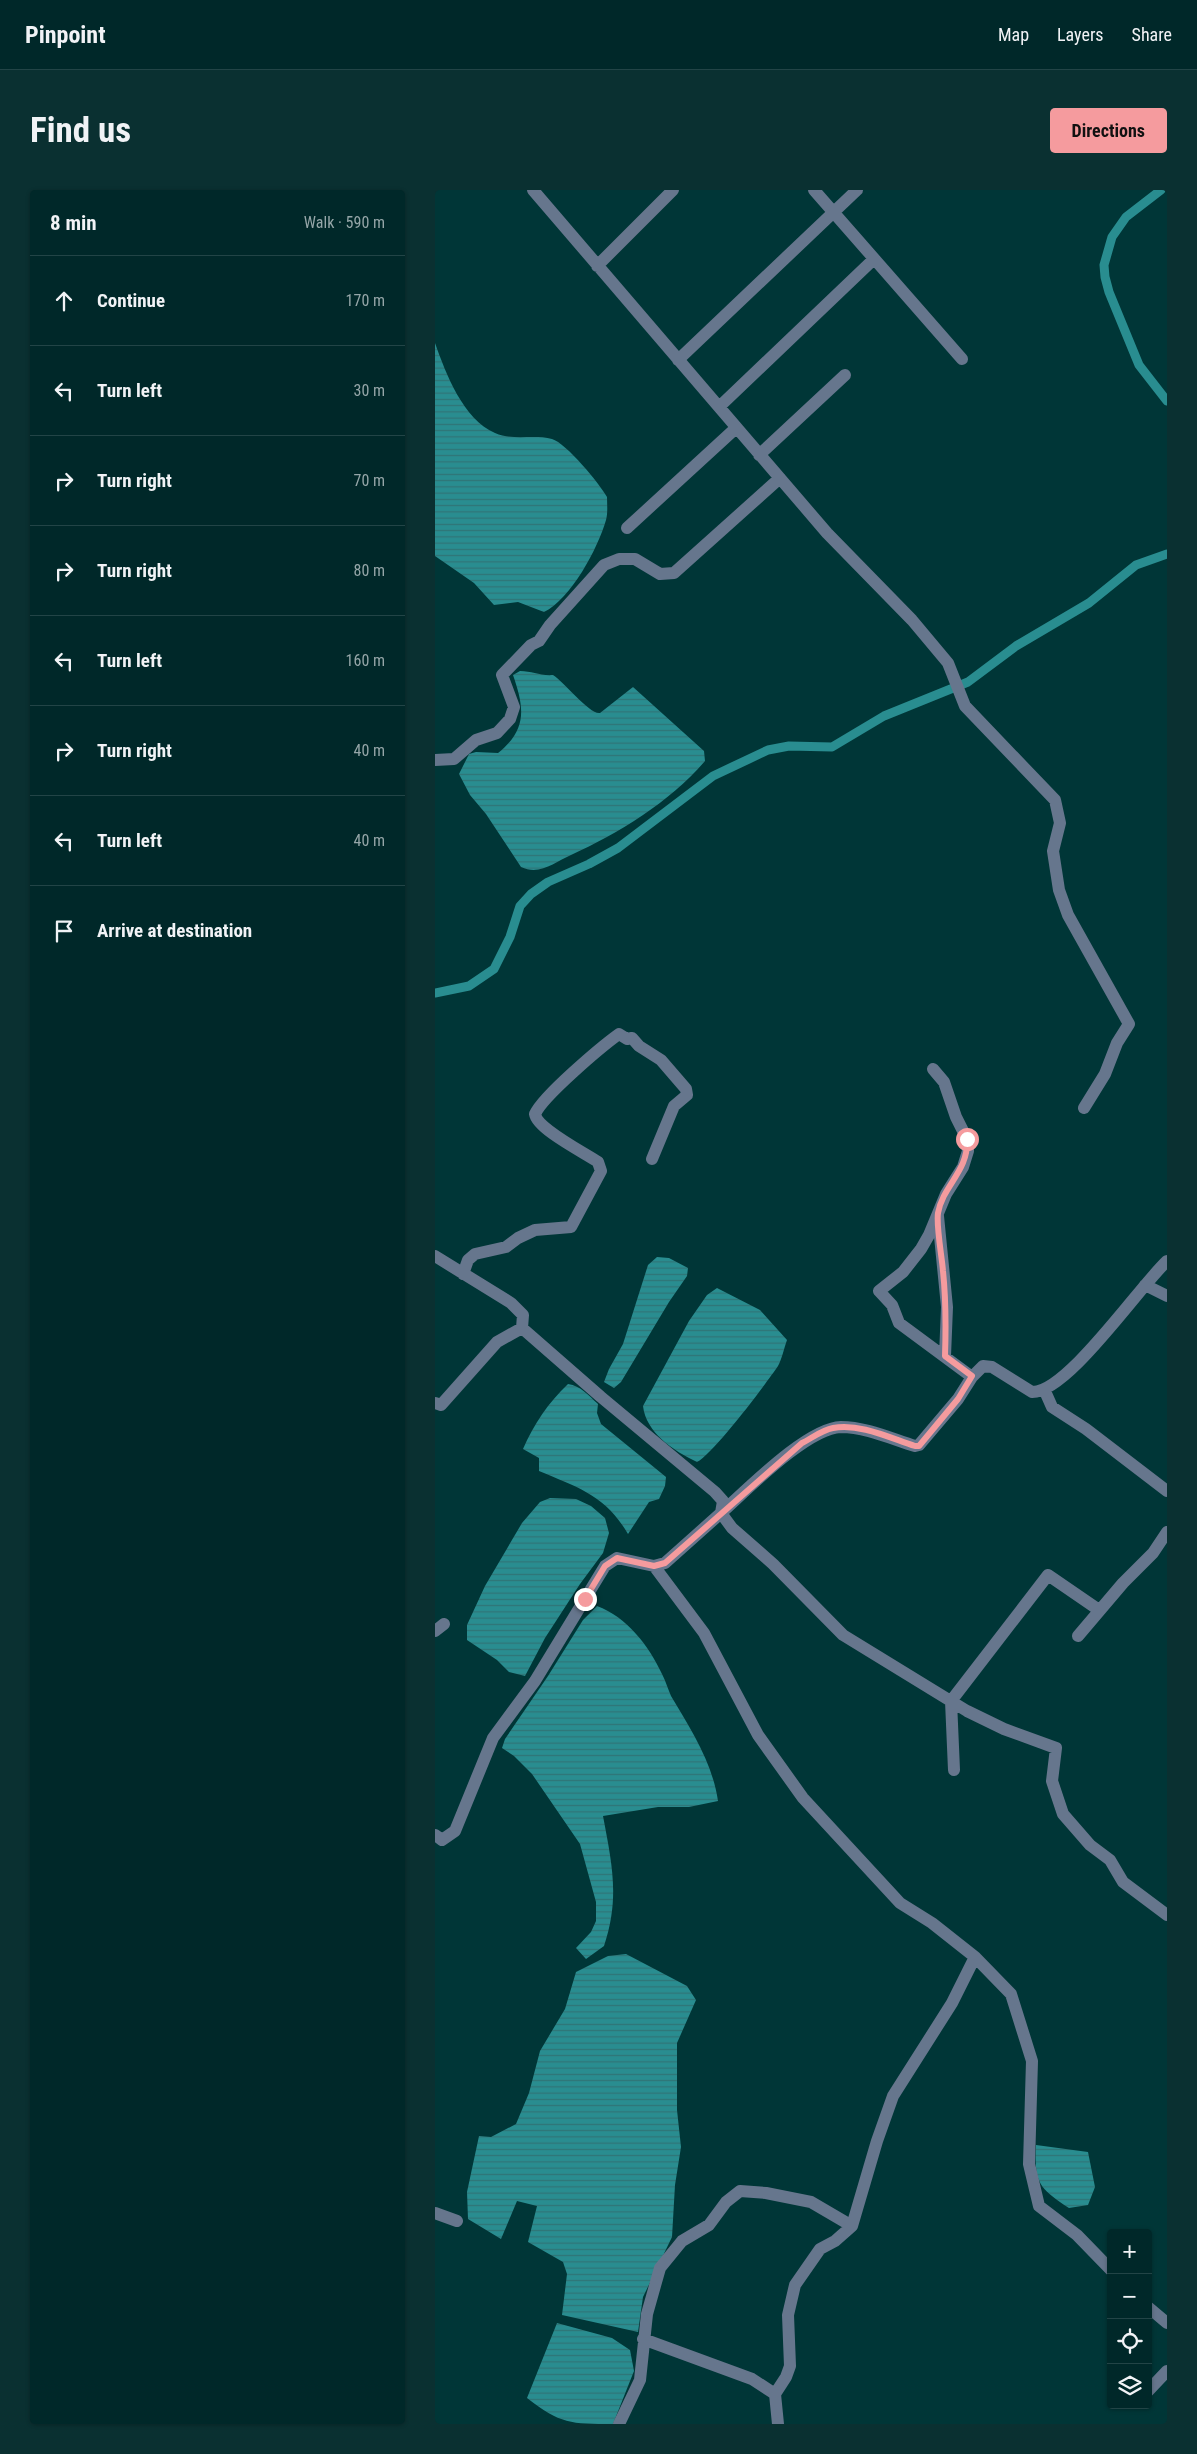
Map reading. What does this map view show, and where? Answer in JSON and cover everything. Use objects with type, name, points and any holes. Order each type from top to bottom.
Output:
[{"type":"street","points":[[533,190],[827,533],[913,620],[948,663],[965,706],[1055,800],[1060,823],[1053,852],[1059,890],[1068,915],[1129,1024],[1117,1043],[1105,1074],[1083,1108]]},
{"type":"street","points":[[597,266],[673,190]]},
{"type":"street","points":[[814,190],[962,359]]},
{"type":"street","points":[[678,360],[857,190]]},
{"type":"street","points":[[719,408],[874,259]]},
{"type":"street","points":[[759,455],[845,375]]},
{"type":"street","points":[[627,528],[736,428]]},
{"type":"street","points":[[435,760],[454,759],[476,740],[497,733],[510,719],[514,707],[502,675],[531,645],[539,641],[550,625],[604,565],[619,559],[635,559],[660,574],[674,573],[780,478]]},
{"type":"street","points":[[463,1274],[468,1260],[475,1254],[507,1247],[518,1238],[535,1230],[571,1227],[601,1170],[601,1166],[598,1162],[549,1131],[539,1123],[535,1114],[539,1106],[553,1092],[619,1034],[627,1039],[632,1038],[639,1046],[661,1060],[686,1090],[687,1095],[674,1106],[652,1160]]},
{"type":"street","points":[[933,1069],[944,1082],[956,1117],[967,1139],[967,1151],[963,1166],[946,1194],[925,1242],[903,1272],[879,1291],[892,1306],[899,1323],[972,1376]]},
{"type":"street","points":[[938,1214],[947,1307],[945,1356]]},
{"type":"street","points":[[435,1256],[511,1303],[523,1315],[522,1328]]},
{"type":"street","points":[[435,1836],[442,1840],[455,1831],[493,1738],[535,1681],[605,1566],[617,1558],[654,1566],[665,1563],[802,1443],[831,1428],[843,1427],[869,1431],[919,1446],[958,1399],[972,1376],[983,1366],[987,1365],[1026,1390],[1038,1393],[1044,1390],[1083,1359],[1167,1261]]},
{"type":"street","points":[[1145,1285],[1167,1296]]},
{"type":"street","points":[[435,1403],[441,1405],[497,1342],[522,1328]]},
{"type":"street","points":[[522,1328],[601,1398],[715,1492],[723,1501],[721,1513],[733,1528],[773,1564],[843,1636],[951,1701],[1004,1729],[1055,1748],[1052,1781],[1063,1814],[1090,1845],[1110,1860],[1123,1882],[1167,1915]]},
{"type":"street","points":[[1044,1390],[1052,1407],[1086,1429],[1167,1491]]},
{"type":"street","points":[[1078,1636],[1099,1610],[1153,1553],[1167,1532]]},
{"type":"street","points":[[654,1566],[704,1633],[758,1735],[803,1798],[900,1903],[932,1923],[975,1957],[1011,1994],[1032,2061],[1029,2164],[1039,2206],[1077,2234],[1107,2266]]},
{"type":"street","points":[[954,1770],[951,1701],[1048,1575],[1099,1610]]},
{"type":"street","points":[[778,2424],[775,2394],[786,2377],[790,2366],[788,2315],[795,2285],[820,2249],[835,2241],[853,2226],[877,2141],[893,2096],[951,2003],[975,1957]]},
{"type":"street","points":[[619,2424],[640,2380],[647,2314],[660,2268],[682,2241],[709,2225],[726,2202],[740,2191],[766,2193],[811,2202],[853,2226]]},
{"type":"street","points":[[435,2213],[457,2221]]},
{"type":"street","points":[[1152,2311],[1167,2324]]},
{"type":"street","points":[[643,2339],[752,2379],[775,2394]]},
{"type":"street","points":[[1152,2387],[1167,2370]]},
{"type":"water","points":[[435,343],[457,394],[465,407],[484,426],[495,433],[509,437],[538,437],[558,442],[582,465],[607,497],[606,520],[590,558],[564,596],[544,612],[518,602],[494,605],[474,583],[435,556]]},
{"type":"water","points":[[520,671],[553,675],[590,709],[600,713],[633,687],[704,751],[705,761],[660,803],[607,837],[547,867],[535,870],[521,867],[486,814],[470,795],[459,774],[469,754],[476,752],[498,753],[515,735],[521,717],[521,707],[513,675]]},
{"type":"water","points":[[657,1257],[669,1258],[688,1268],[687,1276],[669,1302],[621,1382],[614,1388],[604,1382],[623,1344],[648,1265]]},
{"type":"water","points":[[717,1288],[760,1310],[787,1340],[778,1366],[762,1388],[727,1433],[697,1462],[671,1447],[655,1433],[645,1416],[643,1406],[689,1321],[707,1295]]},
{"type":"water","points":[[568,1384],[588,1394],[598,1404],[597,1413],[601,1424],[666,1477],[665,1486],[659,1499],[649,1502],[628,1534],[610,1510],[600,1501],[579,1488],[539,1471],[539,1458],[523,1449],[542,1414]]},
{"type":"water","points":[[550,1498],[576,1499],[591,1506],[605,1518],[609,1533],[603,1553],[580,1584],[545,1638],[525,1676],[509,1672],[497,1660],[467,1640],[467,1625],[485,1586],[522,1523],[540,1502]]},
{"type":"water","points":[[597,1606],[618,1617],[636,1634],[651,1653],[671,1696],[706,1759],[718,1801],[689,1807],[658,1807],[603,1816],[613,1881],[612,1912],[604,1946],[586,1959],[576,1948],[591,1932],[596,1921],[596,1902],[580,1844],[532,1774],[514,1756],[502,1748],[505,1739],[583,1620]]},
{"type":"water","points":[[626,1954],[687,1986],[696,2000],[677,2043],[677,2110],[681,2147],[675,2185],[672,2237],[643,2297],[638,2332],[562,2315],[567,2274],[563,2262],[528,2242],[537,2206],[517,2201],[501,2239],[468,2219],[467,2192],[479,2136],[491,2137],[516,2124],[529,2093],[540,2051],[565,2009],[576,1972],[608,1956]]},
{"type":"water","points":[[1036,2145],[1088,2152],[1095,2187],[1088,2205],[1069,2208],[1045,2189],[1036,2168]]},
{"type":"water","points":[[557,2323],[612,2338],[630,2350],[634,2371],[613,2424],[586,2424],[567,2421],[548,2413],[527,2398]]},
{"type":"waterway","points":[[1161,190],[1126,217],[1112,237],[1104,265],[1109,292],[1139,365],[1167,401]]},
{"type":"waterway","points":[[435,993],[469,986],[494,969],[510,937],[520,906],[531,894],[548,882],[589,864],[618,848],[713,776],[768,750],[789,746],[832,747],[884,716],[968,682],[1016,646],[1089,603],[1136,565],[1167,554]]},
{"type":"route","points":[[585,1599],[605,1566],[617,1558],[654,1566],[665,1563],[802,1443],[821,1432],[831,1428],[843,1427],[869,1431],[919,1446],[958,1399],[972,1376],[945,1356],[947,1307],[938,1214],[946,1194],[963,1166],[967,1151],[967,1139]]}]
